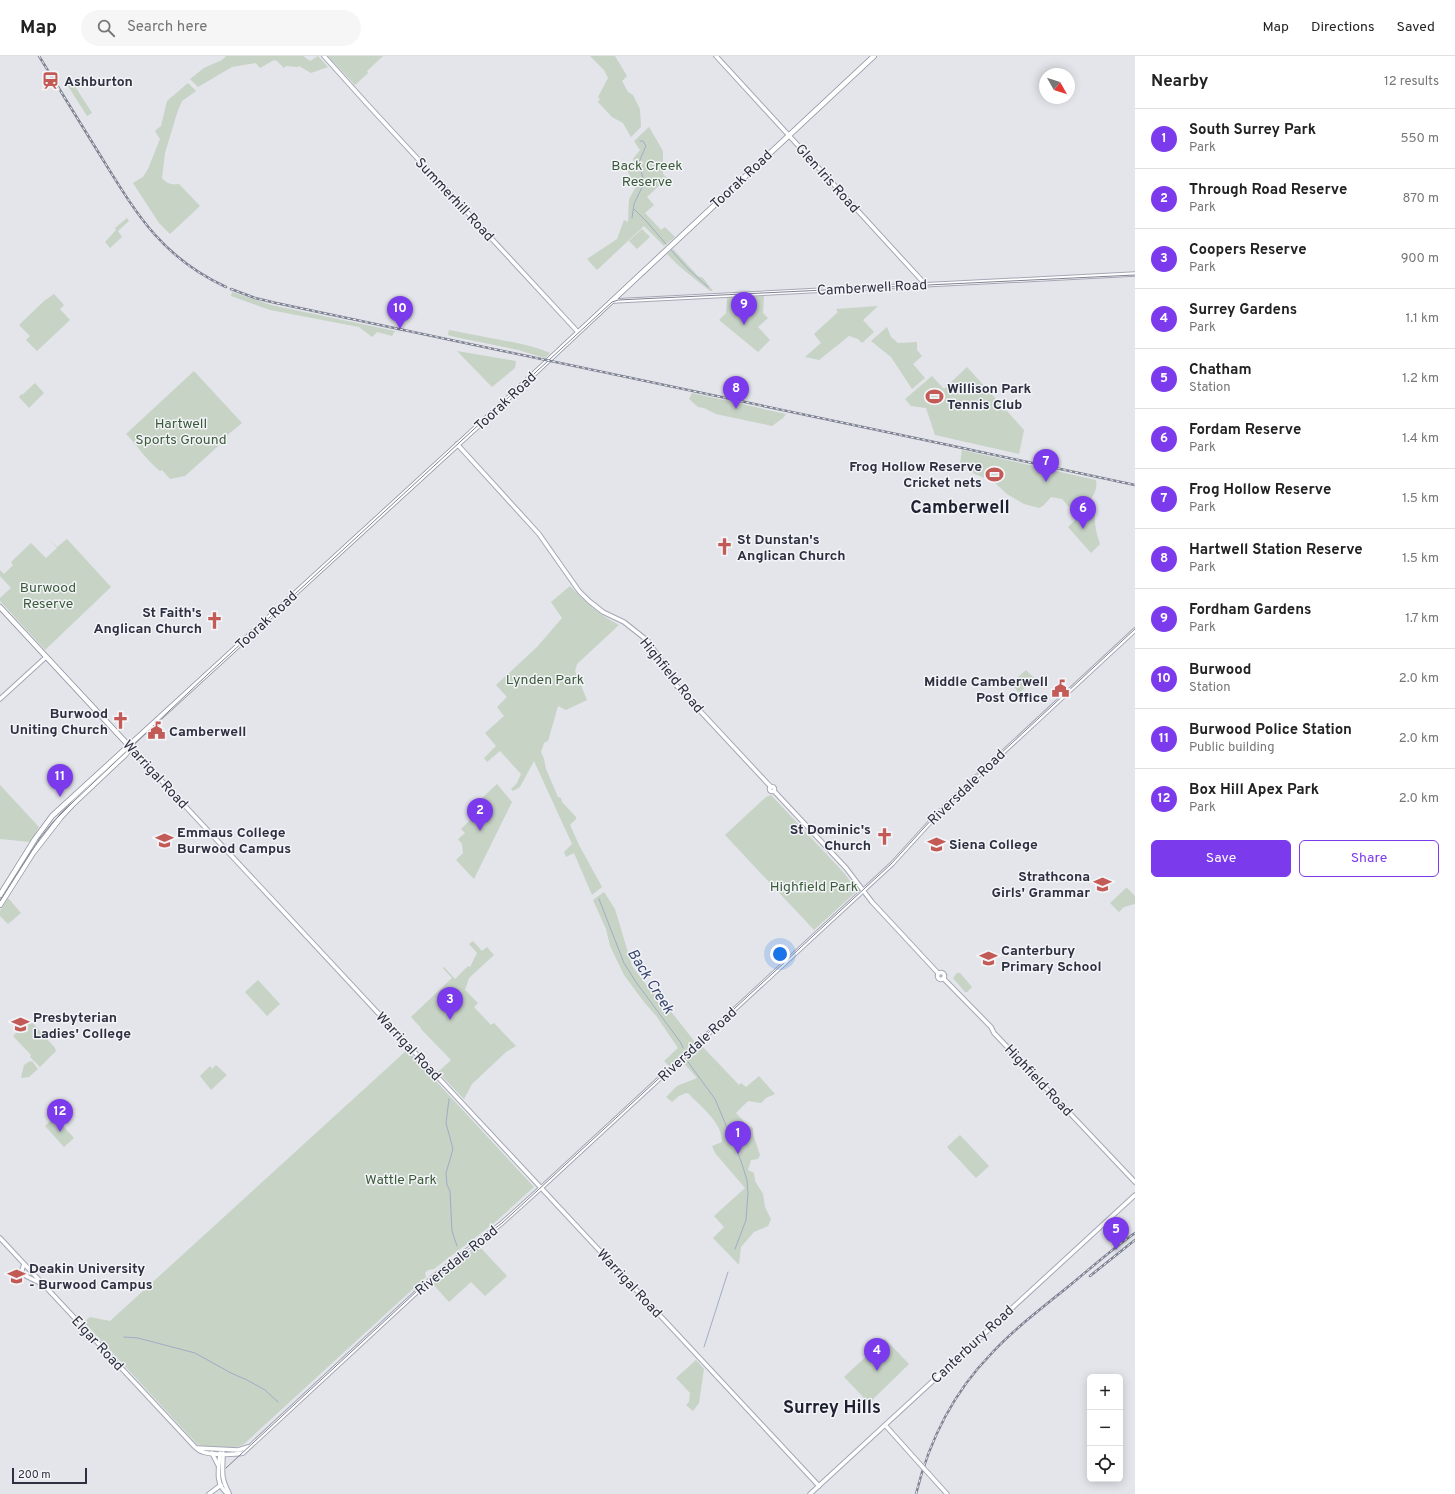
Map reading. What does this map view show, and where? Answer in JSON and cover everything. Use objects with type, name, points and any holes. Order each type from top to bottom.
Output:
[{"type":"highway","name":"Toorak Road","points":[[72,801],[125,755],[131,746],[622,292],[874,56]]},
{"type":"highway","name":"Warrigal Road","points":[[0,607],[131,746]]},
{"type":"highway","points":[[0,905],[18,872],[27,851],[44,826],[72,801]]},
{"type":"highway","points":[[0,896],[72,801]]},
{"type":"highway","points":[[44,826],[49,832]]},
{"type":"highway","points":[[27,851],[32,850],[39,844]]},
{"type":"main road","name":"Summerhill Road","points":[[323,56],[578,332]]},
{"type":"main road","name":"Glen Iris Road","points":[[714,56],[925,284]]},
{"type":"main road","name":"Camberwell Road","points":[[610,303],[615,300],[624,299],[1135,274]]},
{"type":"main road","points":[[622,292],[620,296],[624,299]]},
{"type":"main road","name":"Highfield Road","points":[[457,444],[539,534],[579,591],[603,612],[624,622],[648,641],[662,660],[676,684],[849,871],[874,905],[938,973],[943,974],[943,978],[991,1027],[994,1033],[1135,1182]]},
{"type":"main road","name":"Riversdale Road","points":[[222,1452],[230,1454],[241,1453],[249,1447],[432,1278],[502,1223],[541,1188],[895,861],[946,804],[1135,630]]},
{"type":"main road","points":[[0,699],[46,656]]},
{"type":"main road","name":"Warrigal Road","points":[[131,746],[819,1486]]},
{"type":"main road","name":"Canterbury Road","points":[[810,1494],[1135,1195]]},
{"type":"main road","name":"Elgar Road","points":[[0,1238],[197,1448],[202,1452],[222,1452]]},
{"type":"main road","points":[[19,1279],[24,1264]]},
{"type":"main road","points":[[24,1275],[43,1284]]},
{"type":"main road","points":[[885,1425],[947,1494]]},
{"type":"main road","points":[[197,1448],[222,1452],[249,1447]]},
{"type":"main road","points":[[210,1493],[221,1484],[223,1459],[222,1452]]},
{"type":"main road","points":[[222,1452],[219,1466],[221,1484],[229,1494]]},
{"type":"main road","points":[[212,1453],[219,1466]]},
{"type":"main road","points":[[223,1459],[230,1454]]},
{"type":"green space","points":[[226,56],[303,56],[310,61],[318,56],[328,67],[311,73],[299,66],[286,66],[284,68],[274,60],[260,68],[256,63],[232,67],[198,87],[190,79],[204,68],[222,60]]},
{"type":"green space","points":[[328,56],[383,56],[355,85]]},
{"type":"green space","name":"Back Creek Reserve","points":[[590,56],[615,56],[627,76],[622,81],[628,92],[633,95],[640,109],[641,127],[631,137],[623,123],[612,117],[598,102],[600,99],[598,97],[608,78],[604,70]]},
{"type":"green space","points":[[71,80],[92,113],[87,116],[66,83]]},
{"type":"green space","points":[[188,83],[196,91],[182,101],[178,110],[165,153],[162,178],[170,184],[179,184],[200,206],[170,234],[159,223],[133,183],[143,177],[148,169],[160,139],[155,131],[161,126],[167,101]]},
{"type":"green space","name":"Back Creek Reserve","points":[[649,127],[663,151],[663,174],[667,178],[647,197],[654,205],[645,213],[661,230],[665,227],[675,237],[664,246],[644,226],[597,270],[587,259],[617,239],[624,220],[628,222],[629,199],[636,187],[627,170],[634,163],[633,159],[640,150],[634,141]]},
{"type":"green space","points":[[127,218],[129,221],[118,231],[122,237],[110,248],[105,242],[116,230],[115,228]]},
{"type":"green space","points":[[642,229],[650,237],[637,249],[629,241]]},
{"type":"green space","points":[[673,249],[698,276],[703,278],[713,291],[710,291],[693,278],[667,254]]},
{"type":"green space","points":[[232,292],[271,305],[395,331],[392,336],[377,332],[372,337],[359,327],[270,310],[231,296]]},
{"type":"green space","points":[[54,294],[64,305],[60,309],[70,320],[37,351],[26,340],[30,336],[19,325],[44,301]]},
{"type":"green space","points":[[764,296],[763,313],[768,318],[758,327],[770,340],[758,352],[719,320],[726,313],[727,298]]},
{"type":"green space","points":[[878,306],[863,320],[874,332],[862,343],[858,339],[849,336],[819,360],[805,357],[821,343],[814,334],[838,312],[836,309]]},
{"type":"green space","points":[[887,327],[891,337],[898,343],[917,342],[917,350],[922,356],[913,364],[925,378],[912,389],[891,357],[871,341]]},
{"type":"green space","points":[[449,330],[522,344],[550,353],[545,358],[518,350],[448,335]]},
{"type":"green space","points":[[457,351],[516,361],[515,368],[492,387]]},
{"type":"green space","points":[[967,367],[1024,430],[1019,454],[935,435],[926,408],[911,406],[905,399],[932,376],[944,389]]},
{"type":"green space","name":"Hartwell Sports Ground","points":[[194,371],[242,423],[225,437],[226,439],[185,476],[170,479],[162,470],[160,471],[150,462],[126,434]]},
{"type":"green space","points":[[35,383],[44,393],[29,408],[19,397]]},
{"type":"green space","points":[[692,393],[786,414],[772,426],[716,414],[704,408],[698,407],[689,399]]},
{"type":"green space","points":[[962,450],[1096,480],[1095,491],[1090,500],[1074,515],[1062,499],[1051,497],[1043,506],[1039,508],[1024,504],[1007,494],[994,482],[975,474],[960,464]]},
{"type":"green space","points":[[1090,506],[1095,511],[1097,536],[1100,544],[1091,553],[1068,527]]},
{"type":"green space","name":"Burwood Reserve","points":[[49,539],[57,547],[67,539],[111,587],[45,650],[0,601],[0,598],[11,588],[0,576],[0,570],[4,574],[13,565],[11,562],[31,543],[46,558],[57,548]]},
{"type":"green space","name":"Lynden Park","points":[[570,586],[593,608],[619,625],[577,664],[575,671],[587,700],[566,710],[558,706],[548,741],[544,743],[541,752],[546,769],[558,797],[561,798],[562,802],[576,817],[570,825],[602,887],[592,895],[574,853],[566,857],[564,852],[572,844],[534,761],[520,787],[513,791],[511,789],[517,783],[521,774],[500,751],[487,762],[484,758],[496,746],[485,733],[504,716],[497,707],[507,697],[496,685],[537,647],[562,618],[551,602]]},
{"type":"green space","points":[[1026,670],[1035,679],[1019,693],[1011,683]]},
{"type":"green space","points":[[497,784],[512,802],[474,879],[456,860],[463,853],[462,844],[458,839],[465,833],[461,829],[473,817],[468,811]]},
{"type":"green space","points":[[0,785],[39,827],[30,842],[0,839]]},
{"type":"green space","name":"Highfield Park","points":[[771,795],[845,874],[857,891],[814,930],[725,835],[766,797]]},
{"type":"green space","points":[[1126,888],[1135,896],[1135,904],[1124,907],[1119,912],[1110,903]]},
{"type":"green space","points":[[604,892],[615,909],[632,966],[650,990],[658,995],[695,1042],[669,1066],[664,1061],[678,1048],[657,1017],[624,975],[610,946],[606,929],[593,900]]},
{"type":"green space","points":[[8,898],[21,913],[8,924],[0,916],[0,911]]},
{"type":"green space","points":[[473,941],[482,951],[487,947],[494,955],[469,978],[465,990],[478,1003],[474,1007],[491,1025],[494,1023],[516,1046],[506,1052],[472,1084],[464,1099],[438,1072],[451,1060],[411,1017],[452,978],[443,968],[444,967],[455,979],[468,966],[470,967],[477,953],[469,944]]},
{"type":"green space","points":[[957,973],[960,973],[972,987],[967,992],[965,992],[953,978]]},
{"type":"green space","points":[[258,980],[280,1004],[267,1016],[245,992]]},
{"type":"green space","points":[[30,1020],[56,1051],[40,1067],[13,1036]]},
{"type":"green space","points":[[700,1044],[739,1085],[741,1083],[746,1087],[759,1076],[775,1094],[766,1098],[761,1103],[748,1101],[736,1113],[747,1125],[753,1128],[753,1134],[760,1155],[758,1159],[751,1160],[748,1170],[754,1173],[755,1181],[763,1194],[765,1207],[771,1219],[768,1226],[754,1232],[741,1247],[739,1265],[713,1238],[724,1227],[714,1216],[745,1188],[715,1153],[712,1146],[722,1142],[719,1128],[689,1094],[686,1093],[679,1096],[672,1102],[666,1097],[677,1086],[697,1078],[682,1061]]},
{"type":"green space","name":"Wattle Park","points":[[407,1050],[534,1187],[493,1224],[434,1269],[428,1270],[425,1273],[426,1277],[244,1444],[233,1448],[221,1448],[197,1444],[84,1322],[90,1317],[110,1321]]},
{"type":"green space","points":[[32,1061],[38,1069],[29,1077],[21,1078],[24,1065]]},
{"type":"green space","points":[[216,1065],[227,1075],[211,1090],[200,1076],[210,1066],[212,1069]]},
{"type":"green space","points":[[55,1117],[74,1138],[64,1147],[45,1126]]},
{"type":"green space","points":[[960,1135],[989,1166],[976,1178],[947,1147]]},
{"type":"green space","points":[[479,1246],[507,1276],[485,1296],[471,1282],[449,1302],[432,1283]]},
{"type":"green space","points":[[885,1339],[909,1364],[869,1403],[844,1377]]},
{"type":"green space","points":[[696,1360],[704,1369],[699,1403],[693,1411],[686,1405],[689,1402],[690,1393],[676,1378]]},
{"type":"waterway","name":"Back Creek","points":[[632,218],[634,204],[644,183],[639,162],[646,146],[643,141],[640,141]]},
{"type":"waterway","name":"Back Creek","points":[[634,209],[666,244]]},
{"type":"waterway","name":"Back Creek","points":[[671,250],[688,269],[708,287]]},
{"type":"waterway","name":"Back Creek","points":[[599,899],[624,963],[636,982],[681,1043],[683,1048]]},
{"type":"waterway","name":"Back Creek","points":[[688,1062],[715,1099],[741,1161],[747,1180],[748,1193],[746,1220],[735,1249]]},
{"type":"waterway","points":[[449,1099],[446,1123],[453,1149],[446,1173],[447,1185],[450,1191],[452,1231],[457,1246]]},
{"type":"waterway","name":"Back Creek","points":[[704,1347],[728,1272]]},
{"type":"waterway","points":[[124,1337],[138,1338],[195,1353],[265,1390],[278,1402]]},
{"type":"tram line","points":[[0,901],[40,838],[53,822],[73,802],[207,675],[612,302],[618,300],[1135,275]]},
{"type":"tram line","points":[[226,1468],[431,1278],[502,1223],[538,1190],[891,864],[943,807],[1135,629]]},
{"type":"railway","points":[[39,56],[126,196],[152,232],[184,262],[203,275],[226,287]]},
{"type":"railway","points":[[231,289],[255,298],[276,303],[1135,485]]},
{"type":"railway","points":[[916,1494],[921,1474],[935,1437],[954,1401],[977,1369],[1019,1327],[1135,1233]]},
{"type":"railway","points":[[1090,1276],[1135,1240]]},
{"type":"place","name":"Ashburton","points":[[51,81]]},
{"type":"place","name":"Fordham Gardens","points":[[744,325]]},
{"type":"place","name":"Burwood","points":[[400,329]]},
{"type":"place","name":"Willison Park Tennis Club","points":[[934,396]]},
{"type":"place","name":"Hartwell Station Reserve","points":[[736,409]]},
{"type":"place","name":"Frog Hollow Reserve Cricket nets","points":[[995,474]]},
{"type":"place","name":"Frog Hollow Reserve","points":[[1046,482]]},
{"type":"place","name":"Fordam Reserve","points":[[1083,529]]},
{"type":"place","name":"St Dunstan's Anglican Church","points":[[724,547]]},
{"type":"place","name":"St Faith's Anglican Church","points":[[215,620]]},
{"type":"place","name":"Middle Camberwell Post Office","points":[[1061,689]]},
{"type":"place","name":"Burwood Uniting Church","points":[[121,721]]},
{"type":"place","name":"Camberwell","points":[[156,731]]},
{"type":"place","name":"Burwood Police Station","points":[[60,797]]},
{"type":"place","name":"Through Road Reserve","points":[[480,831]]},
{"type":"place","name":"St Dominic's Church","points":[[884,837]]},
{"type":"place","name":"Emmaus College Burwood Campus","points":[[164,840]]},
{"type":"place","name":"Siena College","points":[[936,844]]},
{"type":"place","name":"Strathcona Girls' Grammar","points":[[1103,884]]},
{"type":"place","name":"Canterbury Primary School","points":[[988,958]]},
{"type":"place","name":"Coopers Reserve","points":[[450,1020]]},
{"type":"place","name":"Presbyterian Ladies' College","points":[[20,1025]]},
{"type":"place","name":"Box Hill Apex Park","points":[[60,1132]]},
{"type":"place","name":"South Surrey Park","points":[[738,1154]]},
{"type":"place","name":"Chatham","points":[[1116,1250]]},
{"type":"place","name":"Deakin University - Burwood Campus","points":[[16,1276]]},
{"type":"place","name":"Surrey Gardens","points":[[877,1371]]},
{"type":"district","name":"Camberwell","points":[[960,507]]},
{"type":"district","name":"Surrey Hills","points":[[832,1407]]}]
